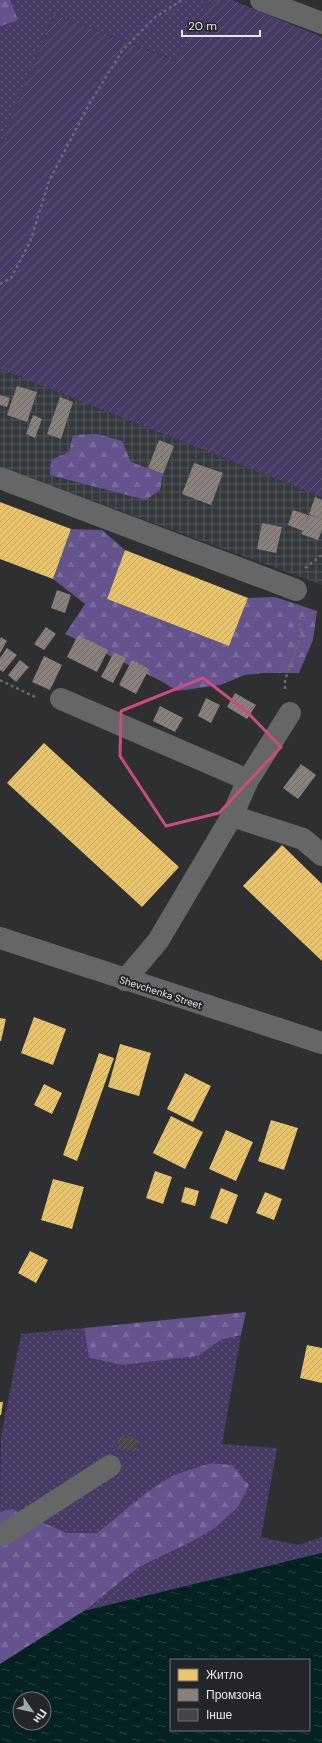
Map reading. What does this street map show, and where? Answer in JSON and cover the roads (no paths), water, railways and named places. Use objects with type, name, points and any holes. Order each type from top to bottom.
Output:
[{"type":"street","points":[[261,0],[322,22]]},
{"type":"street","points":[[0,478],[296,590]]},
{"type":"street","points":[[61,699],[248,780]]},
{"type":"street","points":[[125,980],[158,941],[232,816],[248,780],[290,713]]},
{"type":"street","points":[[232,816],[303,839],[322,855]]},
{"type":"street","name":"Shevchenka Street","points":[[0,938],[322,1043]]},
{"type":"street","points":[[0,1535],[6,1533],[110,1466]]},
{"type":"water","points":[[322,1553],[322,1743],[0,1743],[0,1664],[84,1611]]}]
